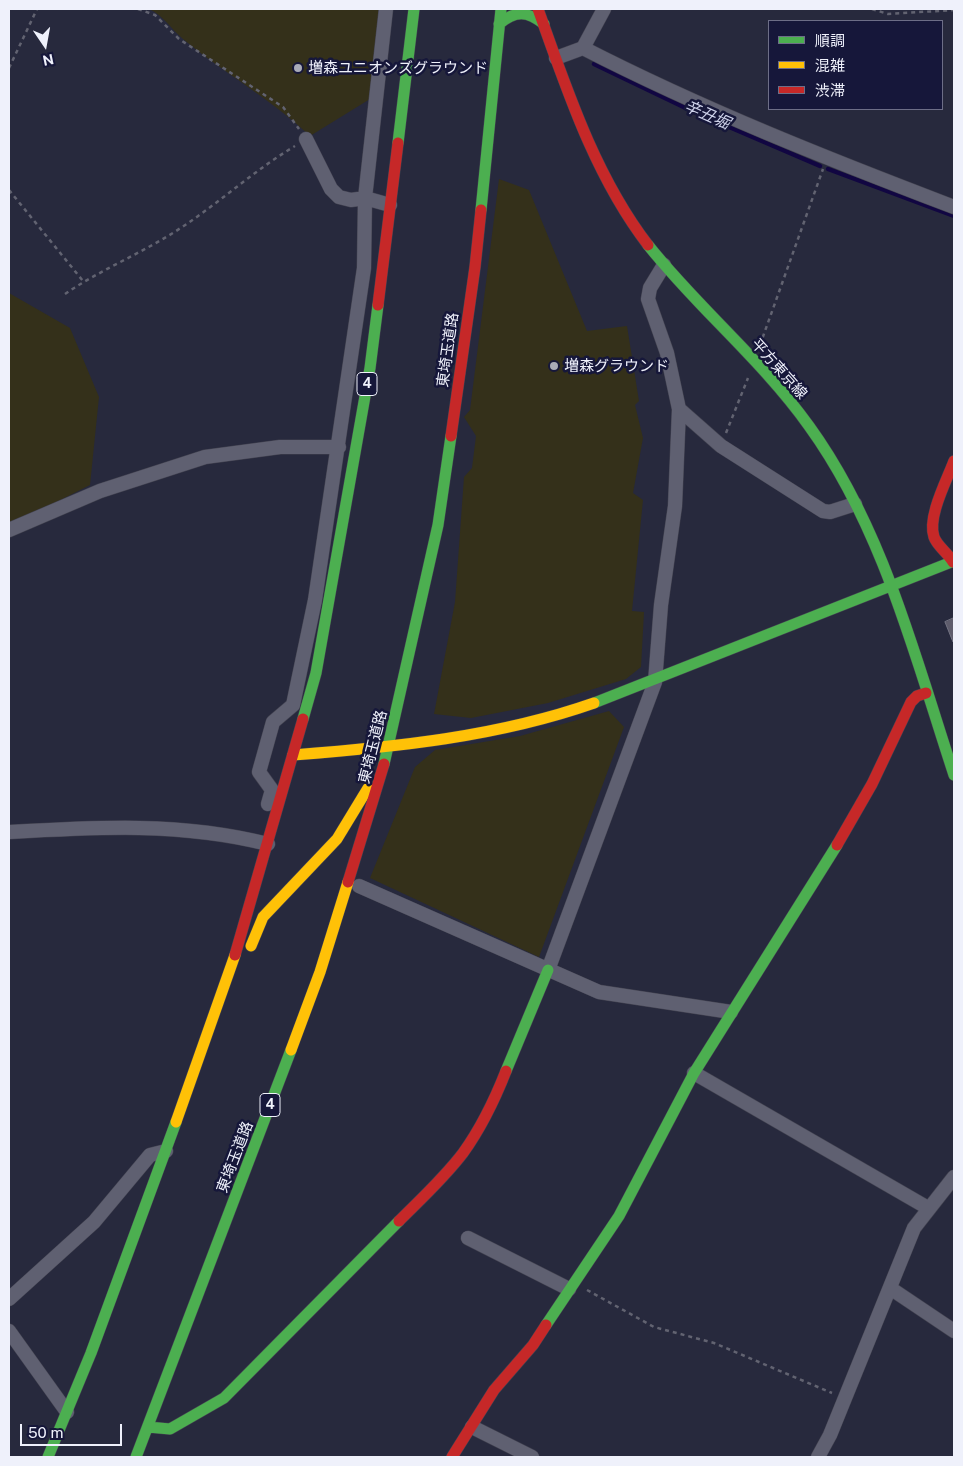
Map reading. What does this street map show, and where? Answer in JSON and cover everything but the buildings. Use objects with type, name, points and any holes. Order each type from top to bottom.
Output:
[{"type":"main road","name":"4","points":[[48,1457],[91,1353],[218,1006],[263,843],[293,755],[316,673],[344,526],[370,368],[414,9]]},
{"type":"main road","name":"東埼玉道路","points":[[136,1457],[320,972],[389,747],[439,516],[476,267],[501,9]]},
{"type":"main road","name":"平方東京線","points":[[538,9],[590,149],[623,208],[664,265],[754,362],[808,425],[837,469],[855,504],[889,586],[954,775]]},
{"type":"main road","points":[[499,24],[511,14],[519,12],[532,15],[544,24]]},
{"type":"main road","points":[[293,755],[436,742],[533,721],[618,696],[655,682],[954,561],[947,550],[936,540],[931,524],[954,461]]},
{"type":"main road","points":[[452,1457],[494,1390],[533,1346],[571,1285],[619,1216],[694,1073],[872,784],[911,702],[917,696],[926,693]]},
{"type":"main road","points":[[218,1006],[247,956],[263,917],[337,839],[361,800],[389,747]]},
{"type":"main road","points":[[148,1427],[170,1430],[224,1398],[436,1184],[463,1152],[496,1096],[548,970]]},
{"type":"street","points":[[9,832],[113,826],[198,831],[263,843],[272,790],[259,772],[273,722],[294,705],[315,600],[339,446],[364,268],[365,198],[386,9]]},
{"type":"street","points":[[556,58],[584,48],[604,9]]},
{"type":"street","points":[[584,48],[643,79],[734,120],[954,207]]},
{"type":"street","points":[[306,139],[331,189],[339,197],[350,200],[365,198],[390,204]]},
{"type":"street","points":[[548,970],[655,682],[661,605],[674,506],[678,409],[667,354],[648,299],[650,288],[664,265]]},
{"type":"street","points":[[678,409],[721,446],[823,511],[830,512],[855,504]]},
{"type":"street","points":[[9,530],[100,491],[205,457],[280,448],[339,446]]},
{"type":"street","points":[[359,886],[599,992],[732,1012]]},
{"type":"street","points":[[694,1073],[928,1208]]},
{"type":"street","points":[[9,1299],[94,1222],[150,1155],[166,1151]]},
{"type":"street","points":[[818,1457],[845,1399],[914,1228],[954,1176]]},
{"type":"street","points":[[468,1238],[571,1285]]},
{"type":"street","points":[[890,1288],[954,1331]]},
{"type":"street","points":[[9,1331],[67,1412]]},
{"type":"street","points":[[472,1427],[532,1457]]},
{"type":"path","points":[[9,68],[37,9]]},
{"type":"path","points":[[66,294],[83,281],[156,244],[306,139],[282,107],[179,39],[155,15],[138,9]]},
{"type":"path","points":[[872,9],[888,14],[954,10]]},
{"type":"path","points":[[721,446],[754,362],[827,158]]},
{"type":"path","points":[[9,190],[83,281]]},
{"type":"path","points":[[571,1285],[654,1327],[714,1343],[845,1399]]},
{"type":"shaded area","name":"増森ユニオンズグラウンド","points":[[149,9],[379,9],[370,99],[310,136],[279,110],[178,35],[167,22]]},
{"type":"shaded area","name":"増森グラウンド","points":[[499,179],[529,190],[587,331],[627,326],[639,401],[635,405],[643,438],[633,493],[643,500],[632,611],[644,612],[641,667],[626,679],[548,703],[471,718],[434,714],[455,602],[464,477],[472,468],[476,436],[464,417],[470,410]]},
{"type":"shaded area","points":[[9,293],[70,328],[99,397],[90,485],[9,526]]},
{"type":"shaded area","points":[[609,711],[624,727],[539,957],[370,878],[415,767],[435,750],[520,736]]},
{"type":"waterway","name":"辛丑堀","points":[[594,64],[692,111],[820,166]]},
{"type":"waterway","name":"辛丑堀","points":[[828,169],[954,216]]},
{"type":"traffic: fast","points":[[398,143],[414,9]]},
{"type":"traffic: fast","points":[[481,210],[501,9]]},
{"type":"traffic: fast","points":[[499,24],[516,14],[527,15],[544,24]]},
{"type":"traffic: fast","points":[[648,245],[791,402],[835,465],[857,507],[895,594],[954,775]]},
{"type":"traffic: fast","points":[[303,719],[316,673],[370,368],[378,305]]},
{"type":"traffic: fast","points":[[384,764],[438,525],[451,436]]},
{"type":"traffic: fast","points":[[594,703],[954,561]]},
{"type":"traffic: fast","points":[[546,1325],[619,1216],[694,1073],[837,845]]},
{"type":"traffic: fast","points":[[506,1071],[548,970]]},
{"type":"traffic: fast","points":[[136,1457],[291,1050]]},
{"type":"traffic: fast","points":[[48,1457],[91,1353],[176,1122]]},
{"type":"traffic: fast","points":[[148,1427],[170,1429],[224,1398],[399,1221]]},
{"type":"traffic: slow","points":[[293,755],[445,739],[520,724],[594,703]]},
{"type":"traffic: slow","points":[[251,946],[263,917],[337,839],[368,788]]},
{"type":"traffic: slow","points":[[291,1050],[320,972],[348,882]]},
{"type":"traffic: slow","points":[[176,1122],[235,955]]},
{"type":"traffic: jam","points":[[538,9],[584,132],[613,190],[629,218],[648,245]]},
{"type":"traffic: jam","points":[[378,305],[398,143]]},
{"type":"traffic: jam","points":[[451,436],[475,267],[481,210]]},
{"type":"traffic: jam","points":[[953,562],[935,540],[933,519],[935,509],[954,461]]},
{"type":"traffic: jam","points":[[837,845],[872,784],[911,702],[917,696],[926,693]]},
{"type":"traffic: jam","points":[[235,955],[303,719]]},
{"type":"traffic: jam","points":[[348,882],[384,764]]},
{"type":"traffic: jam","points":[[399,1221],[440,1180],[463,1153],[476,1134],[506,1071]]},
{"type":"traffic: jam","points":[[452,1457],[494,1390],[533,1345],[546,1325]]},
{"type":"place","name":"増森ユニオンズグラウンド","points":[[298,68]]},
{"type":"place","name":"増森グラウンド","points":[[554,366]]}]
